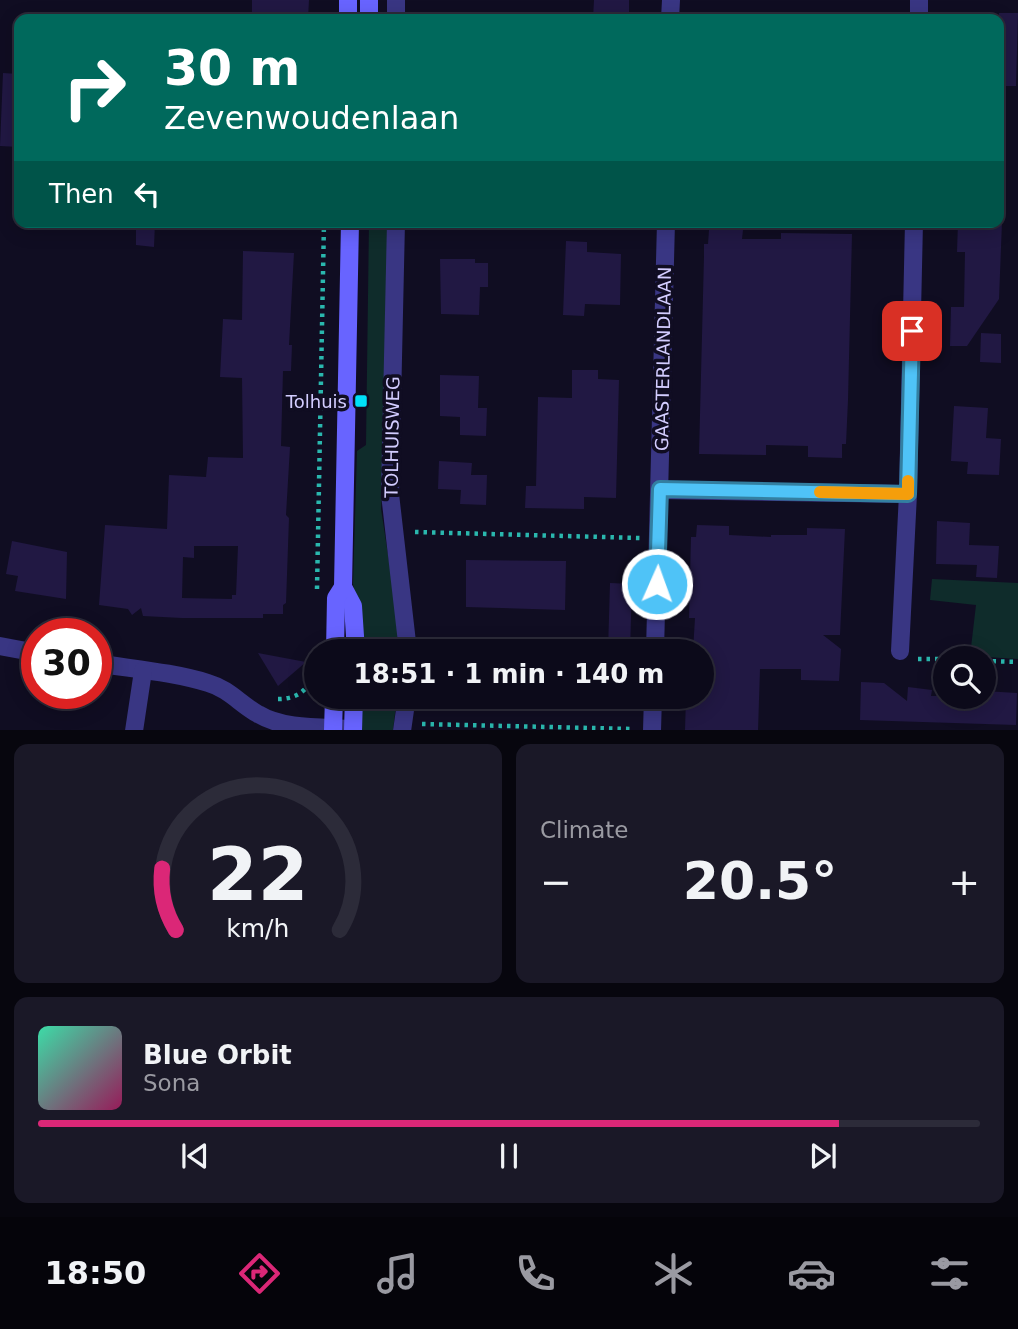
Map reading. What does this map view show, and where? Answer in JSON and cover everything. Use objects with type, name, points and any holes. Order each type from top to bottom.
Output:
[{"type":"street","points":[[335,639],[336,598],[343,587],[350,228]]},
{"type":"street","name":"TOLHUISWEG","points":[[396,228],[390,476],[393,532],[404,599],[407,639]]},
{"type":"street","name":"GAASTERLANDLAAN","points":[[654,639],[666,228]]},
{"type":"street","points":[[900,651],[908,494],[914,228]]},
{"type":"street","points":[[660,489],[908,494]]},
{"type":"street","points":[[343,587],[351,600],[355,639]]},
{"type":"street","points":[[0,646],[21,650]]},
{"type":"street","points":[[112,666],[215,685],[230,692],[253,711],[268,719],[333,729],[353,729],[354,709]]},
{"type":"street","points":[[134,730],[143,671]]},
{"type":"street","points":[[333,729],[334,709]]},
{"type":"street","points":[[403,727],[405,709]]},
{"type":"street","points":[[647,730],[651,709]]},
{"type":"path","points":[[317,591],[324,228]]},
{"type":"path","points":[[393,532],[658,539]]},
{"type":"path","points":[[996,661],[1018,662]]},
{"type":"path","points":[[302,702],[304,690]]},
{"type":"path","points":[[403,727],[647,730]]},
{"type":"green space","points":[[369,228],[387,228],[387,364],[381,509],[398,639],[361,639],[353,584],[357,451],[366,445]]},
{"type":"green space","points":[[932,579],[1018,583],[1018,659],[996,658],[996,646],[971,646],[976,605],[930,600]]},
{"type":"green space","points":[[360,709],[396,709],[393,730],[359,730]]},
{"type":"building","points":[[252,0],[309,0],[308,14],[252,14]]},
{"type":"building","points":[[594,0],[629,0],[629,14],[593,14]]},
{"type":"building","points":[[1018,13],[1016,86],[1004,86],[1004,14],[999,14]]},
{"type":"building","points":[[3,73],[14,74],[14,147],[0,146]]},
{"type":"building","points":[[136,228],[155,228],[154,247],[136,245]]},
{"type":"building","points":[[958,228],[1002,228],[999,299],[967,346],[950,346],[951,307],[964,307],[965,252],[957,252]]},
{"type":"building","points":[[709,230],[743,230],[742,239],[781,239],[781,233],[852,234],[848,400],[846,444],[842,444],[842,458],[808,457],[808,446],[766,445],[766,455],[699,454],[704,244],[708,244]]},
{"type":"building","points":[[566,241],[587,242],[587,252],[621,254],[620,305],[585,304],[584,316],[563,315]]},
{"type":"building","points":[[243,251],[294,253],[289,345],[292,345],[291,371],[283,371],[281,446],[290,447],[286,515],[289,518],[286,603],[283,605],[283,614],[263,614],[263,618],[182,618],[143,616],[141,608],[132,615],[128,609],[99,605],[105,525],[167,529],[169,475],[206,477],[208,457],[243,458],[242,378],[220,377],[223,319],[242,320]],"holes":[[[194,546],[238,546],[236,595],[232,595],[232,599],[182,598],[183,557],[194,558]]]},
{"type":"building","points":[[440,259],[475,259],[475,263],[488,263],[488,287],[480,287],[479,315],[441,314]]},
{"type":"building","points":[[981,333],[1001,334],[1001,363],[980,362]]},
{"type":"building","points":[[572,370],[598,370],[598,379],[619,380],[616,498],[584,497],[584,509],[525,508],[526,486],[536,486],[538,397],[572,398]]},
{"type":"building","points":[[440,375],[479,376],[478,408],[487,408],[486,436],[460,435],[460,417],[440,416]]},
{"type":"building","points":[[954,406],[988,408],[986,438],[1001,439],[999,475],[967,474],[968,462],[951,461]]},
{"type":"building","points":[[439,461],[472,463],[471,475],[487,475],[486,505],[460,504],[461,490],[438,489]]},
{"type":"building","points":[[937,521],[970,523],[969,545],[999,546],[997,578],[976,577],[977,565],[936,564]]},
{"type":"building","points":[[697,525],[729,526],[729,535],[771,537],[807,535],[807,528],[845,529],[840,635],[823,635],[841,649],[839,681],[801,680],[801,669],[760,669],[758,730],[685,730],[686,709],[714,709],[714,639],[694,639],[695,618],[689,618],[691,537],[696,537]]},
{"type":"building","points":[[12,541],[67,552],[66,599],[15,591],[18,576],[6,574]]},
{"type":"building","points":[[466,560],[566,561],[565,610],[466,607]]},
{"type":"building","points":[[610,583],[632,584],[630,639],[608,639]]},
{"type":"building","points":[[258,653],[304,662],[278,686]]},
{"type":"building","points":[[861,682],[884,683],[907,701],[908,687],[932,690],[933,709],[996,709],[996,692],[1017,693],[1016,725],[860,720]]},
{"type":"slow traffic","points":[[820,492],[908,494],[908,481]]},
{"type":"place","name":"Tolhuis","points":[[361,401]]},
{"type":"route","points":[[657,584],[660,489],[908,494],[912,331]]}]
